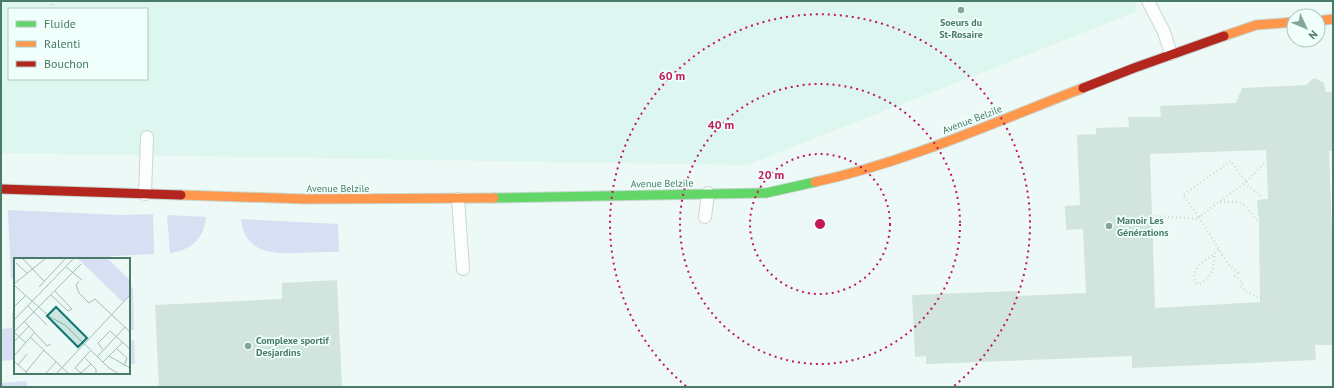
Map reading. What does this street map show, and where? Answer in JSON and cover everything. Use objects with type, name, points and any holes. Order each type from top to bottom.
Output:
[{"type":"street","name":"Avenue Belzile","points":[[1,189],[305,199],[458,199],[766,193],[852,174],[905,157],[1171,54],[1256,25],[1286,23]]},
{"type":"lane","points":[[1148,1],[1164,32],[1171,54]]},
{"type":"lane","points":[[145,194],[147,136]]},
{"type":"lane","points":[[705,216],[708,193]]},
{"type":"lane","points":[[458,199],[463,269]]},
{"type":"path","points":[[1260,196],[1247,185],[1232,161],[1184,195],[1228,264],[1238,273],[1235,276],[1243,283],[1240,286],[1248,293],[1268,301],[1268,307]]},
{"type":"path","points":[[1152,216],[1200,218],[1246,182],[1266,162]]},
{"type":"path","points":[[1220,202],[1237,202],[1243,204],[1259,222]]},
{"type":"path","points":[[1214,256],[1213,270],[1207,279],[1200,284],[1196,283],[1194,278],[1196,270],[1201,263],[1214,256],[1219,249]]},
{"type":"shaded area","points":[[1,1],[1136,1],[1136,12],[747,165],[1,153]]},
{"type":"shaded area","points":[[8,210],[122,215],[153,214],[154,254],[113,256],[105,258],[14,258],[14,280],[11,278]]},
{"type":"shaded area","points":[[167,215],[206,217],[205,225],[199,237],[190,246],[170,253]]},
{"type":"shaded area","points":[[241,219],[338,224],[339,252],[280,253],[262,250],[248,239]]},
{"type":"shaded area","points":[[133,287],[134,330],[130,330],[130,288]]},
{"type":"shaded area","points":[[12,312],[14,314],[14,369],[13,360],[1,361],[1,329],[12,328]]},
{"type":"shaded area","points":[[134,340],[135,364],[130,364],[130,341]]},
{"type":"shaded area","points":[[27,381],[27,387],[1,387],[1,383]]},
{"type":"building","name":"Manoir Les Générations","points":[[1314,78],[1324,83],[1326,92],[1333,92],[1333,151],[1329,151],[1333,261],[1333,345],[1315,345],[1316,360],[1132,368],[1132,356],[926,364],[926,356],[915,357],[912,295],[1017,291],[1017,296],[1086,293],[1083,229],[1066,230],[1065,206],[1080,205],[1077,135],[1096,134],[1096,128],[1129,127],[1128,117],[1161,117],[1160,106],[1236,103],[1242,88],[1306,85]],"holes":[[[1266,150],[1268,199],[1257,200],[1259,222],[1260,302],[1155,308],[1150,154]]]},
{"type":"building","name":"Complexe sportif Desjardins","points":[[337,280],[342,387],[159,387],[155,305],[282,299],[282,283]]},
{"type":"traffic: fast","points":[[494,198],[766,193],[815,182]]},
{"type":"traffic: slow","points":[[1326,20],[1333,19]]},
{"type":"traffic: slow","points":[[1224,36],[1256,25],[1286,23]]},
{"type":"traffic: slow","points":[[815,182],[883,164],[950,140],[1083,88]]},
{"type":"traffic: slow","points":[[181,195],[305,199],[494,198]]},
{"type":"traffic: jam","points":[[1083,88],[1224,36]]},
{"type":"traffic: jam","points":[[1,189],[181,195]]},
{"type":"place","name":"Soeurs du St-Rosaire","points":[[961,10]]},
{"type":"place","name":"Manoir Les Générations","points":[[1109,226]]},
{"type":"place","name":"Complexe sportif Desjardins","points":[[248,346]]}]
